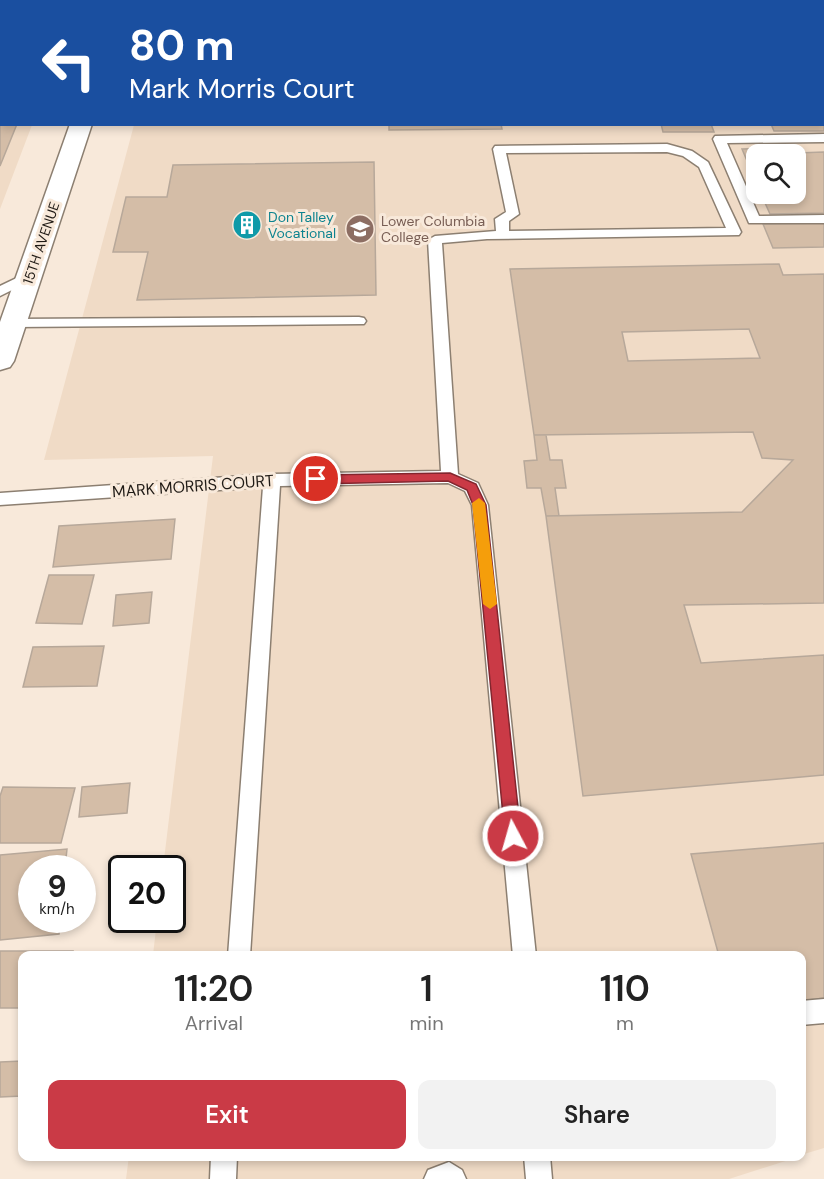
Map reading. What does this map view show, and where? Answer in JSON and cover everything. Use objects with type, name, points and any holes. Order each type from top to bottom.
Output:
[{"type":"main road","name":"15TH AVENUE","points":[[0,361],[80,126]]},
{"type":"lane","points":[[824,138],[719,139],[754,220],[824,219]]},
{"type":"lane","points":[[503,235],[502,219],[513,214],[500,149],[667,148],[679,150],[698,159],[704,165],[734,232],[503,235],[435,240],[450,477],[472,487],[480,505],[525,951]]},
{"type":"lane","points":[[0,292],[29,276]]},
{"type":"lane","points":[[14,322],[359,321]]},
{"type":"lane","name":"MARK MORRIS COURT","points":[[0,499],[272,480],[450,477]]},
{"type":"lane","points":[[239,951],[272,480]]},
{"type":"lane","points":[[806,1013],[824,1011]]},
{"type":"lane","points":[[223,1179],[224,1161]]},
{"type":"lane","points":[[537,1161],[539,1179]]},
{"type":"lane","points":[[437,1179],[449,1175],[453,1179]]},
{"type":"shaded area","points":[[0,126],[32,126],[0,209]]},
{"type":"shaded area","points":[[134,126],[824,126],[824,1148],[806,1153],[806,951],[153,951],[156,933],[186,933],[186,855],[165,855],[213,456],[44,460]]},
{"type":"shaded area","points":[[128,1161],[785,1161],[729,1179],[126,1179]]},
{"type":"building","points":[[0,126],[16,126],[0,166]]},
{"type":"building","points":[[389,126],[501,126],[502,129],[389,130]]},
{"type":"building","points":[[662,126],[712,126],[714,132],[663,132]]},
{"type":"building","points":[[772,126],[824,126],[824,131],[774,131]]},
{"type":"building","points":[[824,152],[824,213],[770,214],[766,204],[806,204],[806,153]]},
{"type":"building","name":"Don Talley Vocational","points":[[374,162],[376,295],[137,300],[148,252],[113,252],[126,197],[167,197],[173,165]]},
{"type":"building","points":[[824,223],[824,247],[773,248],[763,224]]},
{"type":"building","points":[[779,264],[783,275],[824,274],[824,603],[684,605],[701,663],[824,655],[824,775],[583,796],[546,516],[742,512],[793,460],[762,458],[753,432],[534,435],[510,269]],"holes":[[[749,329],[760,358],[628,361],[622,332]]]},
{"type":"building","points":[[534,435],[546,435],[550,460],[562,460],[566,488],[555,488],[559,516],[546,516],[541,488],[527,488],[524,461],[537,460]]},
{"type":"building","points":[[175,519],[171,559],[53,567],[59,526]]},
{"type":"building","points":[[49,575],[94,575],[82,624],[36,623]]},
{"type":"building","points":[[152,592],[149,623],[113,626],[116,595]]},
{"type":"building","points":[[104,646],[97,686],[23,687],[33,647]]},
{"type":"building","points":[[130,783],[127,813],[79,817],[82,787]]},
{"type":"building","points":[[3,787],[75,788],[61,843],[0,843],[0,796]]},
{"type":"building","points":[[824,843],[824,998],[806,1000],[806,951],[718,951],[691,854]]},
{"type":"building","points":[[67,849],[66,855],[18,855],[18,933],[59,934],[0,940],[0,855]]},
{"type":"building","points":[[0,951],[18,951],[18,1008],[0,1008]]},
{"type":"building","points":[[18,1061],[18,1096],[0,1097],[0,1062]]},
{"type":"slow traffic","points":[[479,503],[490,604]]},
{"type":"place","name":"Don Talley Vocational","points":[[247,225]]},
{"type":"place","name":"Lower Columbia College","points":[[360,229]]},
{"type":"route","points":[[316,479],[450,477],[472,487],[480,505],[513,836]]}]
